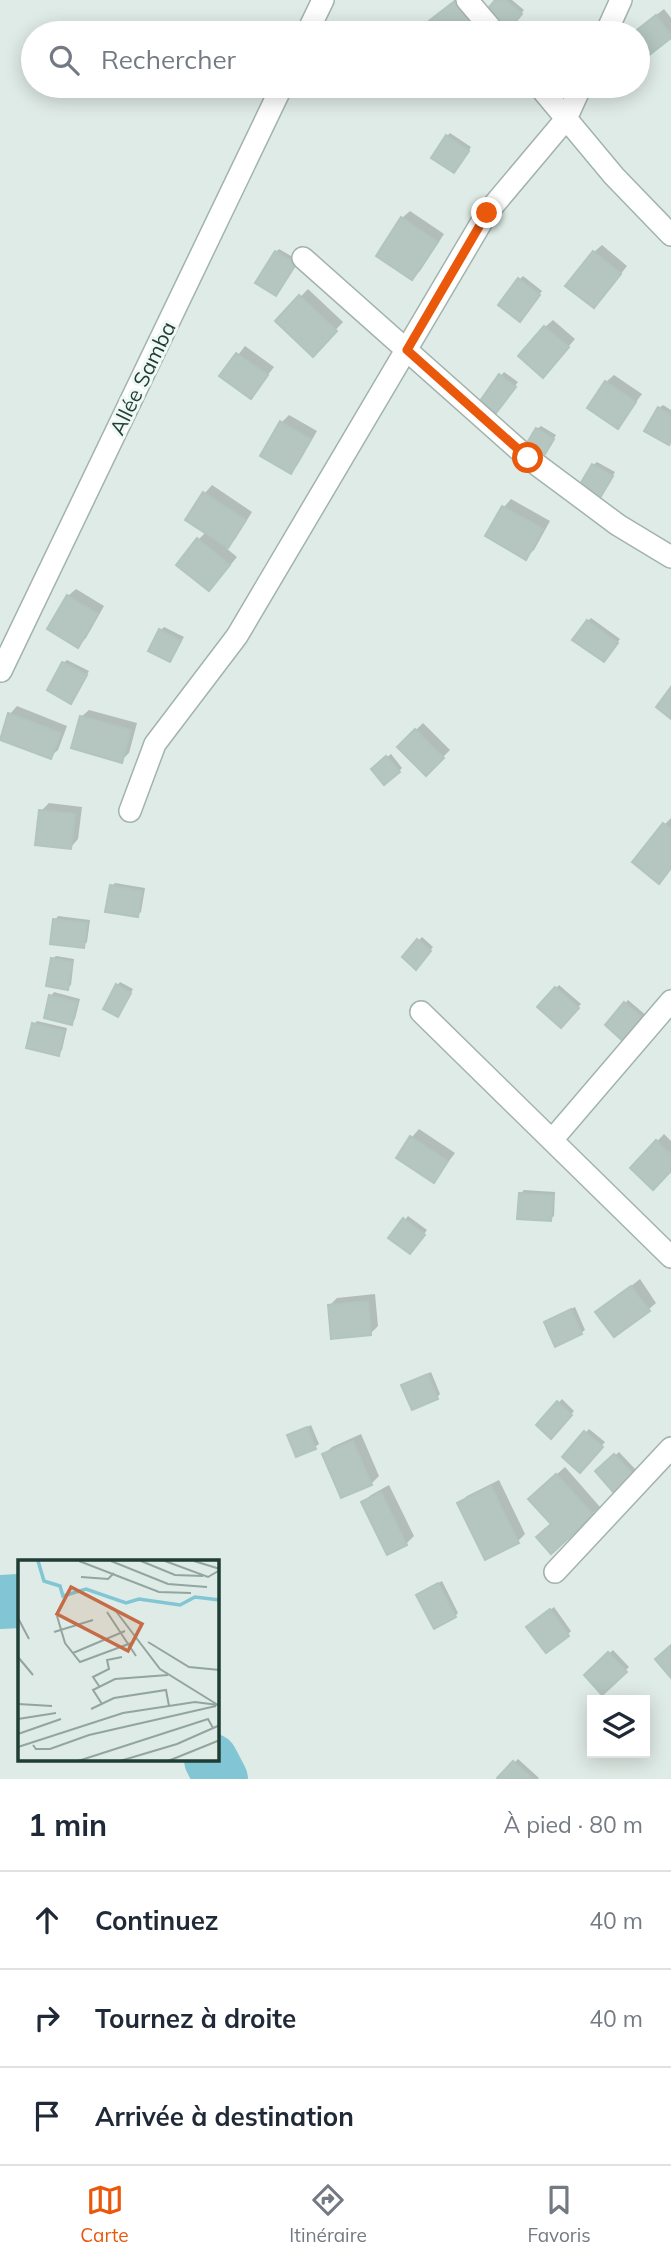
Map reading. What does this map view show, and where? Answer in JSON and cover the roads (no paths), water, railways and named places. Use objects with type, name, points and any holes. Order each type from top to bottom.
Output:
[{"type":"street","points":[[313,21],[323,0]]},
{"type":"street","points":[[467,0],[485,21]]},
{"type":"street","points":[[611,21],[621,0]]},
{"type":"street","name":"Allée Samba","points":[[1,671],[276,98]]},
{"type":"street","points":[[549,98],[614,176],[671,235]]},
{"type":"street","points":[[130,811],[155,744],[237,636],[487,213],[566,119],[576,98]]},
{"type":"street","points":[[303,258],[528,458],[618,526],[671,557]]},
{"type":"street","points":[[552,1140],[671,1001]]},
{"type":"street","points":[[421,1012],[671,1257]]},
{"type":"street","points":[[555,1572],[671,1448]]},
{"type":"waterway","points":[[0,1602],[18,1601]]},
{"type":"waterway","points":[[212,1762],[221,1779]]}]
